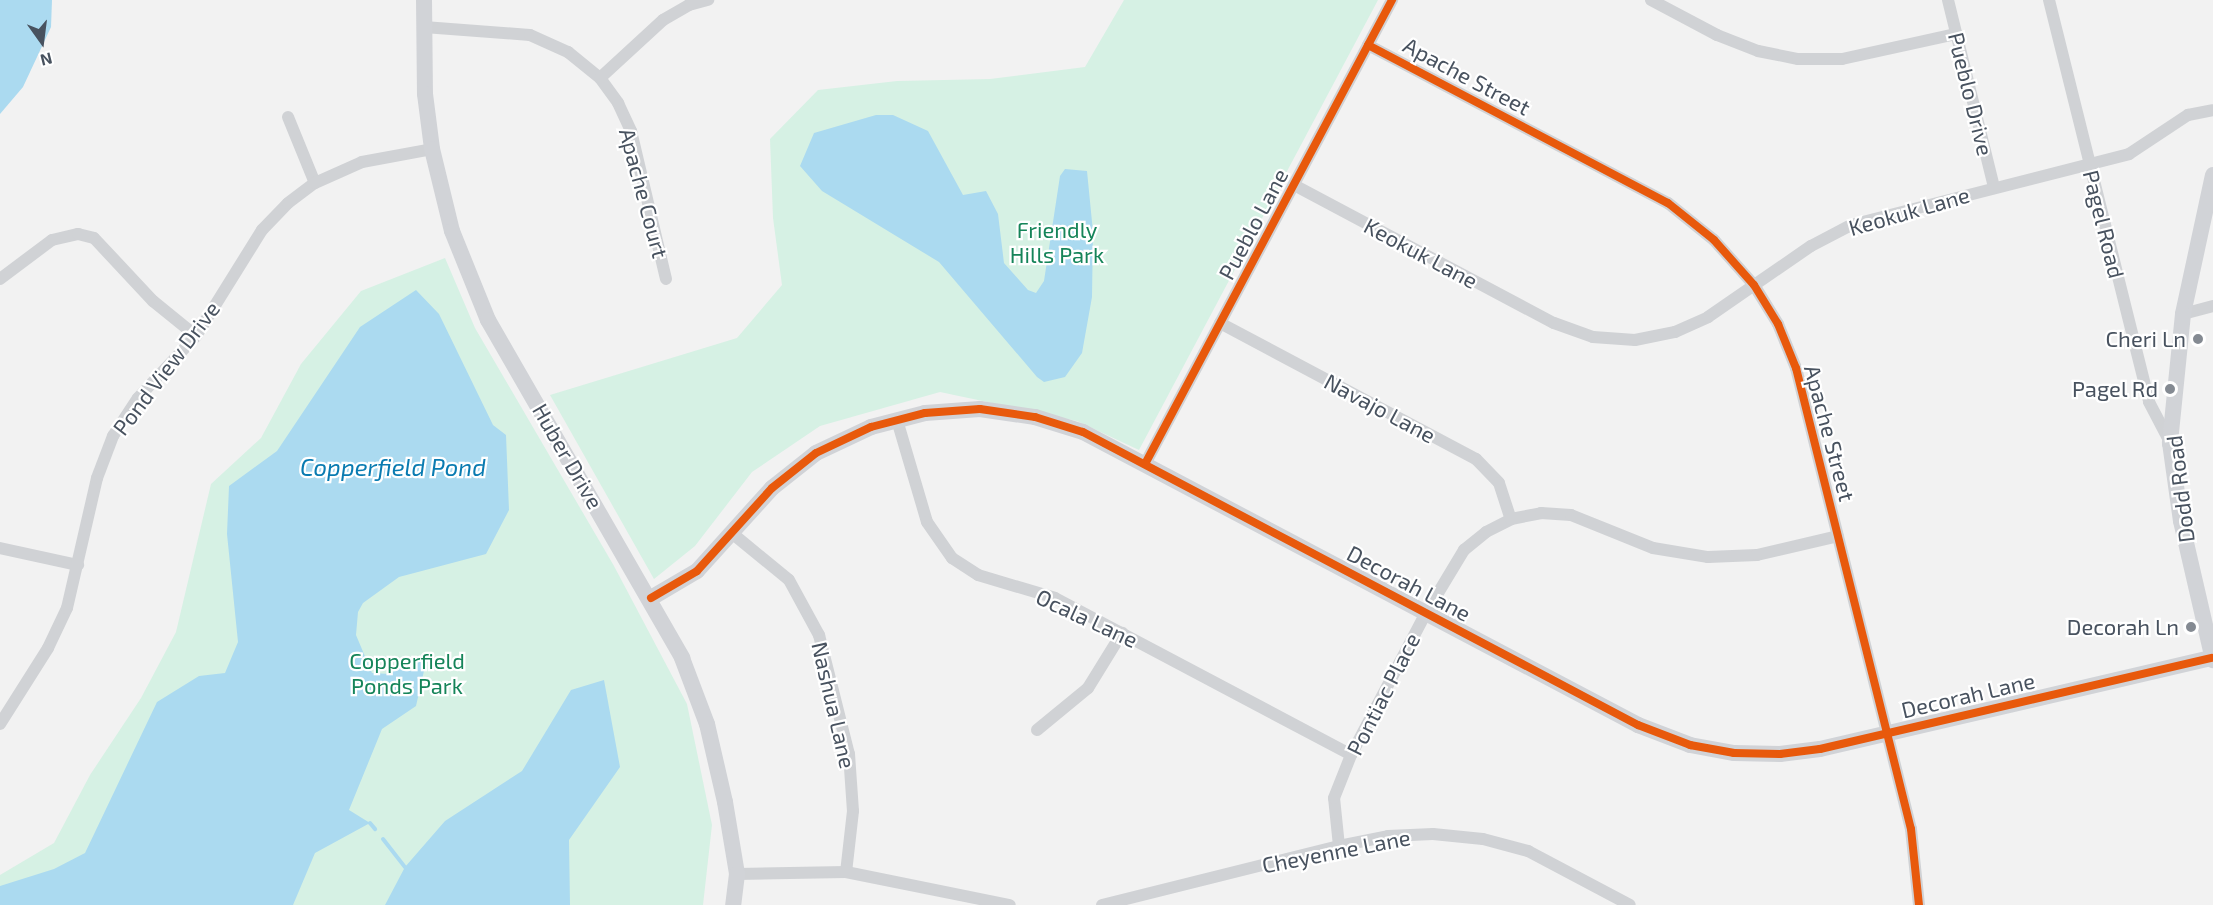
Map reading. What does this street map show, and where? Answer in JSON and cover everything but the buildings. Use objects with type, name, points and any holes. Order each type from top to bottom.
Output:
[{"type":"street","name":"Huber Drive","points":[[424,0],[425,94],[432,149],[452,231],[488,320],[651,598],[682,658],[707,724],[737,874],[733,905]]},
{"type":"street","points":[[600,78],[663,20],[689,5],[708,0]]},
{"type":"street","name":"Pueblo Lane","points":[[1145,464],[1392,0]]},
{"type":"street","points":[[1651,0],[1717,35],[1758,51],[1798,59],[1842,59],[1956,34]]},
{"type":"street","name":"Pueblo Drive","points":[[1948,0],[1994,187]]},
{"type":"street","name":"Pagel Road","points":[[2049,0],[2149,402],[2170,443]]},
{"type":"street","name":"Apache Court","points":[[424,27],[530,35],[568,52],[600,78],[618,103],[631,132],[666,279]]},
{"type":"street","name":"Apache Street","points":[[1368,45],[1668,203],[1714,240],[1754,285],[1778,324],[1796,368],[1911,829],[1919,905]]},
{"type":"street","name":"Keokuk Lane","points":[[1294,185],[1554,323],[1593,337],[1635,340],[1676,332],[1708,317],[1810,246],[1851,225],[2089,162],[2129,154],[2188,115],[2213,110]]},
{"type":"street","points":[[288,117],[315,183]]},
{"type":"street","name":"Pond View Drive","points":[[0,724],[48,648],[67,608],[97,478],[113,436],[138,398],[196,336],[262,230],[288,203],[315,183],[362,162],[432,149]]},
{"type":"street","name":"Dodd Road","points":[[2213,175],[2183,314],[2170,443],[2181,521],[2206,604],[2213,659]]},
{"type":"street","points":[[0,279],[52,240],[78,234],[94,238],[153,301],[196,336]]},
{"type":"street","points":[[2183,314],[2213,306]]},
{"type":"street","name":"Navajo Lane","points":[[1220,323],[1476,459],[1499,483],[1511,519]]},
{"type":"street","name":"Decorah Lane","points":[[651,598],[697,571],[733,534],[772,488],[816,453],[871,427],[897,420],[925,413],[980,409],[1035,417],[1083,432],[1638,725],[1690,745],[1734,753],[1780,754],[1887,733],[2213,659]]},
{"type":"street","name":"Ocala Lane","points":[[897,420],[927,522],[952,558],[978,575],[1055,598],[1351,755]]},
{"type":"street","name":"Pontiac Place","points":[[1340,846],[1334,798],[1351,755],[1426,612],[1464,550],[1486,532],[1511,519],[1540,513],[1571,515],[1653,548],[1708,557],[1757,555],[1838,536]]},
{"type":"street","name":"Nashua Lane","points":[[733,534],[789,580],[819,635],[849,754],[853,812],[846,872]]},
{"type":"street","points":[[0,548],[78,565]]},
{"type":"street","points":[[1037,730],[1088,688],[1122,633]]},
{"type":"street","name":"Cheyenne Lane","points":[[1102,905],[1340,846],[1388,836],[1422,834],[1484,839],[1527,851],[1630,905]]},
{"type":"street","points":[[737,874],[846,872],[1010,905]]},
{"type":"green space","name":"Friendly Hills Park","points":[[1124,0],[1378,0],[1139,450],[1077,421],[940,392],[820,426],[752,472],[695,546],[654,579],[550,395],[737,338],[782,285],[773,218],[770,139],[818,90],[897,81],[990,79],[1085,67]]},
{"type":"green space","name":"Copperfield Ponds Park","points":[[445,258],[475,328],[614,566],[687,704],[712,825],[703,905],[0,905],[0,875],[54,843],[90,775],[141,698],[176,632],[211,484],[261,438],[301,364],[361,291]]},
{"type":"water","points":[[0,0],[52,0],[51,27],[23,87],[0,114]]},
{"type":"water","points":[[876,115],[893,115],[928,131],[963,195],[986,191],[998,214],[1004,263],[1028,290],[1036,293],[1044,281],[1060,176],[1065,169],[1087,171],[1093,232],[1092,297],[1082,353],[1065,377],[1044,382],[1037,377],[939,262],[822,191],[800,166],[814,133]]},
{"type":"water","name":"Copperfield Pond","points":[[416,290],[439,314],[493,425],[506,435],[509,510],[486,554],[399,577],[363,603],[358,612],[356,635],[372,673],[390,674],[408,660],[419,657],[426,662],[416,706],[382,729],[349,810],[370,823],[315,853],[293,905],[0,905],[0,886],[54,869],[85,853],[157,702],[199,676],[225,673],[238,642],[227,534],[229,486],[277,451],[360,327]]},
{"type":"water","points":[[604,680],[620,767],[569,840],[570,905],[385,905],[405,867],[445,821],[522,771],[571,690]]},
{"type":"waterway","points":[[370,823],[375,829]]},
{"type":"waterway","points":[[383,839],[405,867]]},
{"type":"cycle path","points":[[1145,464],[1392,0]]},
{"type":"cycle path","points":[[1368,45],[1668,203],[1714,240],[1754,285],[1778,324],[1796,368],[1911,829],[1919,905]]},
{"type":"cycle path","points":[[651,598],[697,571],[772,488],[816,453],[871,427],[925,413],[980,409],[1035,417],[1083,432],[1638,725],[1690,745],[1734,753],[1780,754],[1820,749],[2212,658]]},
{"type":"place","name":"Cheri Ln","points":[[2198,339]]},
{"type":"place","name":"Pagel Rd","points":[[2170,389]]},
{"type":"place","name":"Decorah Ln","points":[[2191,627]]}]
